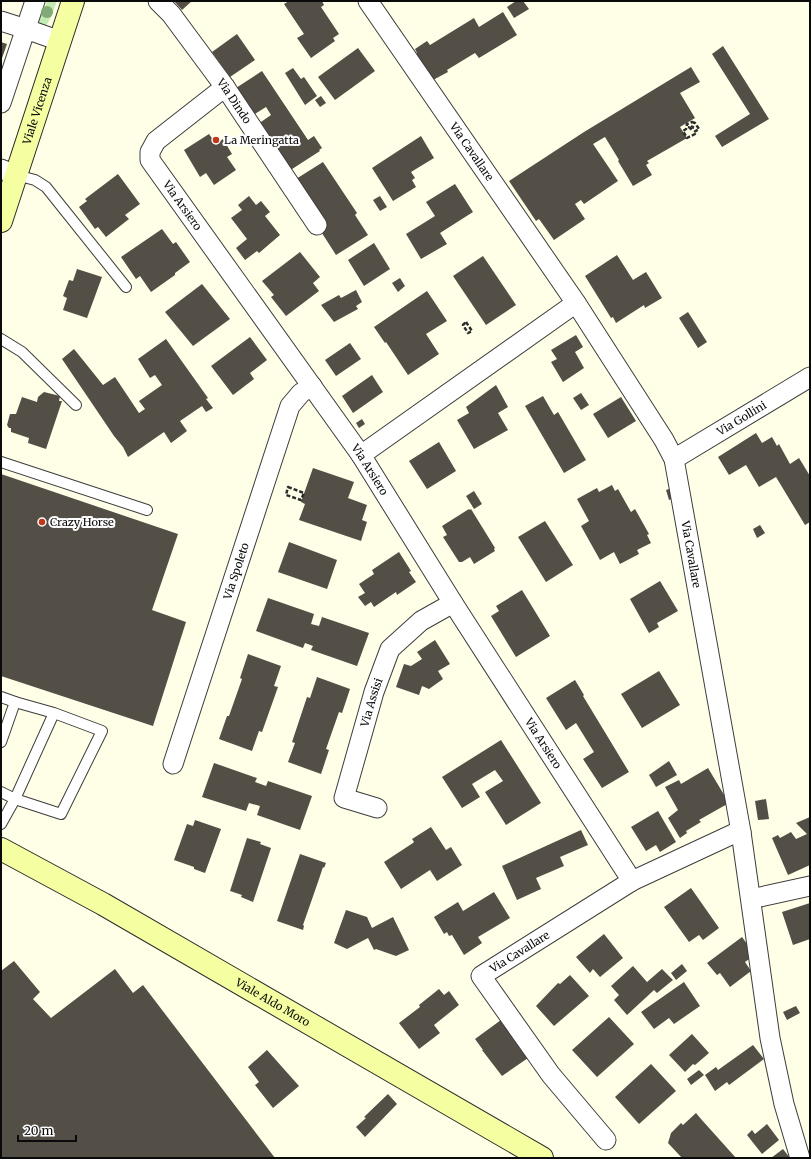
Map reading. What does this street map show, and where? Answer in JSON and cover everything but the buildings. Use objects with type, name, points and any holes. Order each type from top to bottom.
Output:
[{"type":"main road","name":"Viale Vicenza","points":[[1,222],[9,172],[60,41],[73,1]]},
{"type":"main road","name":"Viale Aldo Moro","points":[[1,849],[103,904],[542,1158]]},
{"type":"street","points":[[1,103],[35,1]]},
{"type":"street","name":"Via Dindo","points":[[158,1],[171,14],[224,86],[317,225]]},
{"type":"street","name":"Via Cavallare","points":[[368,1],[576,303],[664,440],[674,459],[741,832],[770,1038],[784,1104],[800,1158]]},
{"type":"street","points":[[1,21],[60,41]]},
{"type":"street","name":"Via Arsiero","points":[[224,86],[156,141],[150,152],[150,160],[361,455],[453,603],[632,881]]},
{"type":"street","points":[[361,455],[576,303]]},
{"type":"street","name":"Via Gollini","points":[[674,459],[810,378]]},
{"type":"street","name":"Via Spoleto","points":[[173,764],[290,406],[301,393],[312,386]]},
{"type":"street","name":"Via Assisi","points":[[377,808],[344,798],[374,692],[390,649],[421,620],[453,603]]},
{"type":"street","name":"Via Cavallare","points":[[606,1140],[551,1075],[481,976],[632,881],[733,834],[741,832]]},
{"type":"street","points":[[751,899],[810,886]]},
{"type":"lane","points":[[9,172],[35,180],[46,187],[126,287]]},
{"type":"lane","points":[[1,339],[22,352],[76,405]]},
{"type":"lane","points":[[1,462],[147,510]]},
{"type":"lane","points":[[1,697],[54,713],[102,731],[61,814],[15,799],[1,792]]},
{"type":"lane","points":[[1,742],[15,702]]},
{"type":"lane","points":[[1,824],[15,799],[54,713]]},
{"type":"path","points":[[692,122],[695,123],[699,129],[693,130],[695,134],[687,138],[683,131],[686,129],[688,124],[692,122]]},
{"type":"path","points":[[288,487],[304,493],[302,500],[286,495],[288,487]]},
{"type":"green space","points":[[47,1],[57,1],[46,26],[39,25],[34,22],[38,10],[44,10]]},
{"type":"place","name":"La Meringatta","points":[[216,140]]},
{"type":"place","name":"Crazy Horse","points":[[42,522]]}]
